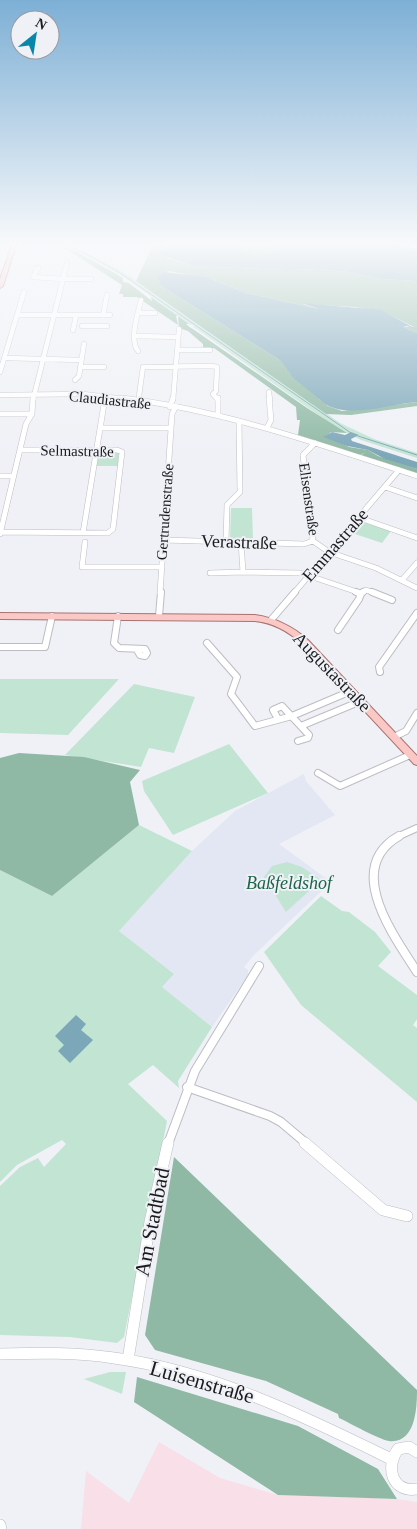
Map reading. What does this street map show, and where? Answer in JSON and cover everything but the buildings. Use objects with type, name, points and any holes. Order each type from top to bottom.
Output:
[{"type":"main road","name":"Augustastraße","points":[[0,616],[159,616],[271,620],[296,634],[417,762]]},
{"type":"street","points":[[0,372],[6,358],[17,316]]},
{"type":"street","points":[[0,533],[26,424],[32,414],[34,395],[54,316]]},
{"type":"street","points":[[73,330],[76,316]]},
{"type":"street","points":[[92,326],[95,316]]},
{"type":"street","points":[[138,316],[135,347],[138,351]]},
{"type":"street","points":[[82,326],[108,326]]},
{"type":"street","name":"Gertrudenstraße","points":[[159,616],[172,407],[179,329]]},
{"type":"street","points":[[136,336],[178,337]]},
{"type":"street","points":[[75,380],[79,376],[84,344]]},
{"type":"street","points":[[176,350],[210,350]]},
{"type":"street","points":[[6,358],[80,360]]},
{"type":"street","points":[[80,366],[104,367]]},
{"type":"street","points":[[139,396],[143,367],[217,367],[216,390],[213,394],[219,400],[218,416]]},
{"type":"street","points":[[267,428],[271,420],[269,392]]},
{"type":"street","name":"Claudiastraße","points":[[0,395],[105,396],[172,407],[267,428],[417,476]]},
{"type":"street","points":[[84,533],[105,396]]},
{"type":"street","points":[[0,414],[32,414]]},
{"type":"street","points":[[226,542],[227,505],[240,492],[239,421]]},
{"type":"street","points":[[100,428],[171,428]]},
{"type":"street","name":"Elisenstraße","points":[[314,443],[303,455],[313,541],[329,552],[376,568],[417,588]]},
{"type":"street","name":"Selmastraße","points":[[0,533],[108,533],[113,529],[122,452],[117,450],[20,450]]},
{"type":"street","name":"Emmastraße","points":[[271,620],[400,470]]},
{"type":"street","points":[[0,476],[13,476]]},
{"type":"street","points":[[385,487],[417,498]]},
{"type":"street","points":[[360,518],[417,538]]},
{"type":"street","name":"Verastraße","points":[[164,540],[304,544],[313,541]]},
{"type":"street","points":[[85,542],[82,567],[162,567]]},
{"type":"street","points":[[242,542],[243,572]]},
{"type":"street","points":[[402,580],[417,563]]},
{"type":"street","points":[[210,573],[301,574],[361,594]]},
{"type":"street","points":[[338,630],[341,621],[347,618],[361,594],[366,590],[392,600]]},
{"type":"street","points":[[380,672],[379,667],[417,613]]},
{"type":"street","points":[[0,647],[45,648],[52,616]]},
{"type":"street","points":[[118,616],[114,643],[119,648],[136,650]]},
{"type":"street","points":[[207,643],[237,677],[232,688],[233,700],[255,726],[292,716],[351,691]]},
{"type":"street","points":[[301,726],[360,701]]},
{"type":"street","points":[[278,719],[273,710],[282,706],[309,736],[298,741]]},
{"type":"street","points":[[394,737],[406,731],[417,713]]},
{"type":"street","points":[[318,773],[340,786],[410,755]]},
{"type":"street","points":[[417,828],[390,842],[377,861],[373,880],[374,894],[379,909],[417,972]]},
{"type":"street","name":"Am Stadtbad","points":[[128,1360],[156,1190],[174,1124],[187,1087],[207,1046],[259,966]]},
{"type":"street","points":[[187,1087],[270,1116],[281,1122],[382,1210],[407,1216]]},
{"type":"street","name":"Luisenstraße","points":[[0,1354],[51,1353],[128,1360],[192,1377],[263,1400],[391,1459]]},
{"type":"street","points":[[416,1449],[403,1447],[398,1449],[391,1459],[390,1466],[395,1481],[405,1490],[417,1489]]},
{"type":"street","points":[[0,1525],[1,1529]]},
{"type":"shaded area","points":[[304,774],[306,781],[335,815],[279,844],[331,882],[253,956],[244,967],[248,970],[248,975],[212,1027],[162,987],[174,974],[119,931],[192,851],[235,811]]},
{"type":"shaded area","points":[[159,1442],[220,1478],[278,1495],[397,1499],[417,1502],[417,1529],[81,1529],[86,1471],[129,1503]]},
{"type":"green space","points":[[165,316],[176,316],[178,325]]},
{"type":"green space","points":[[178,316],[188,316],[340,423],[374,439],[417,453],[417,458],[361,440],[334,426],[192,326],[196,326],[189,324]]},
{"type":"green space","points":[[178,316],[189,324],[186,324],[193,330],[190,327],[307,408],[347,433],[331,432],[326,436],[349,447],[368,450],[378,456],[417,469],[417,473],[361,455],[366,452],[360,455],[298,435],[300,420],[297,420],[296,407],[214,348],[203,350],[203,344],[188,331],[179,328]]},
{"type":"green space","points":[[187,316],[210,316],[278,359],[285,364],[290,374],[328,406],[342,411],[417,402],[417,406],[351,415],[326,414]]},
{"type":"green space","points":[[393,316],[417,316],[417,333],[403,327],[414,327]]},
{"type":"green space","points":[[99,452],[119,453],[118,466],[96,466]]},
{"type":"green space","points":[[231,508],[252,508],[253,541],[230,541]]},
{"type":"green space","points":[[360,522],[391,531],[382,543],[352,533]]},
{"type":"green space","points":[[0,679],[119,679],[68,735],[0,733]]},
{"type":"green space","points":[[134,684],[195,697],[174,753],[149,748],[141,767],[65,755]]},
{"type":"green space","points":[[229,744],[268,793],[173,835],[144,791],[142,781]]},
{"type":"green space","points":[[19,753],[84,757],[140,770],[130,782],[139,825],[52,896],[0,870],[0,758]]},
{"type":"green space","points":[[139,825],[192,851],[119,931],[174,974],[162,987],[212,1027],[178,1081],[179,1088],[153,1065],[128,1084],[167,1121],[124,1337],[117,1343],[70,1337],[0,1335],[0,1186],[20,1167],[38,1158],[44,1167],[66,1144],[62,1140],[17,1165],[0,1182],[0,870],[52,896]]},
{"type":"green space","name":"Baßfeldshof","points":[[287,862],[302,867],[321,880],[286,912],[264,877],[272,866]]},
{"type":"green space","points":[[321,896],[342,911],[349,912],[375,932],[391,952],[378,966],[417,995],[417,1019],[413,1025],[417,1028],[417,1102],[301,1005],[264,952]]},
{"type":"green space","points":[[174,1157],[417,1390],[413,1423],[405,1437],[398,1440],[384,1440],[339,1418],[338,1414],[266,1381],[155,1350],[145,1335]]},
{"type":"green space","points":[[110,1372],[126,1372],[122,1394],[84,1379]]},
{"type":"green space","points":[[137,1377],[298,1426],[378,1469],[397,1499],[278,1495],[134,1402]]},
{"type":"water","points":[[210,316],[393,316],[416,329],[407,326],[403,327],[417,333],[417,402],[352,411],[328,406],[295,379],[278,359]]},
{"type":"water","points":[[332,432],[345,435],[351,432],[359,435],[351,439],[352,441],[417,462],[417,469],[385,459],[368,450],[347,446],[323,437]]},
{"type":"water","points":[[76,1015],[86,1024],[81,1030],[93,1040],[70,1063],[58,1051],[64,1045],[55,1036]]},
{"type":"waterway","points":[[183,316],[351,433]]},
{"type":"waterway","points":[[358,436],[417,455]]}]
